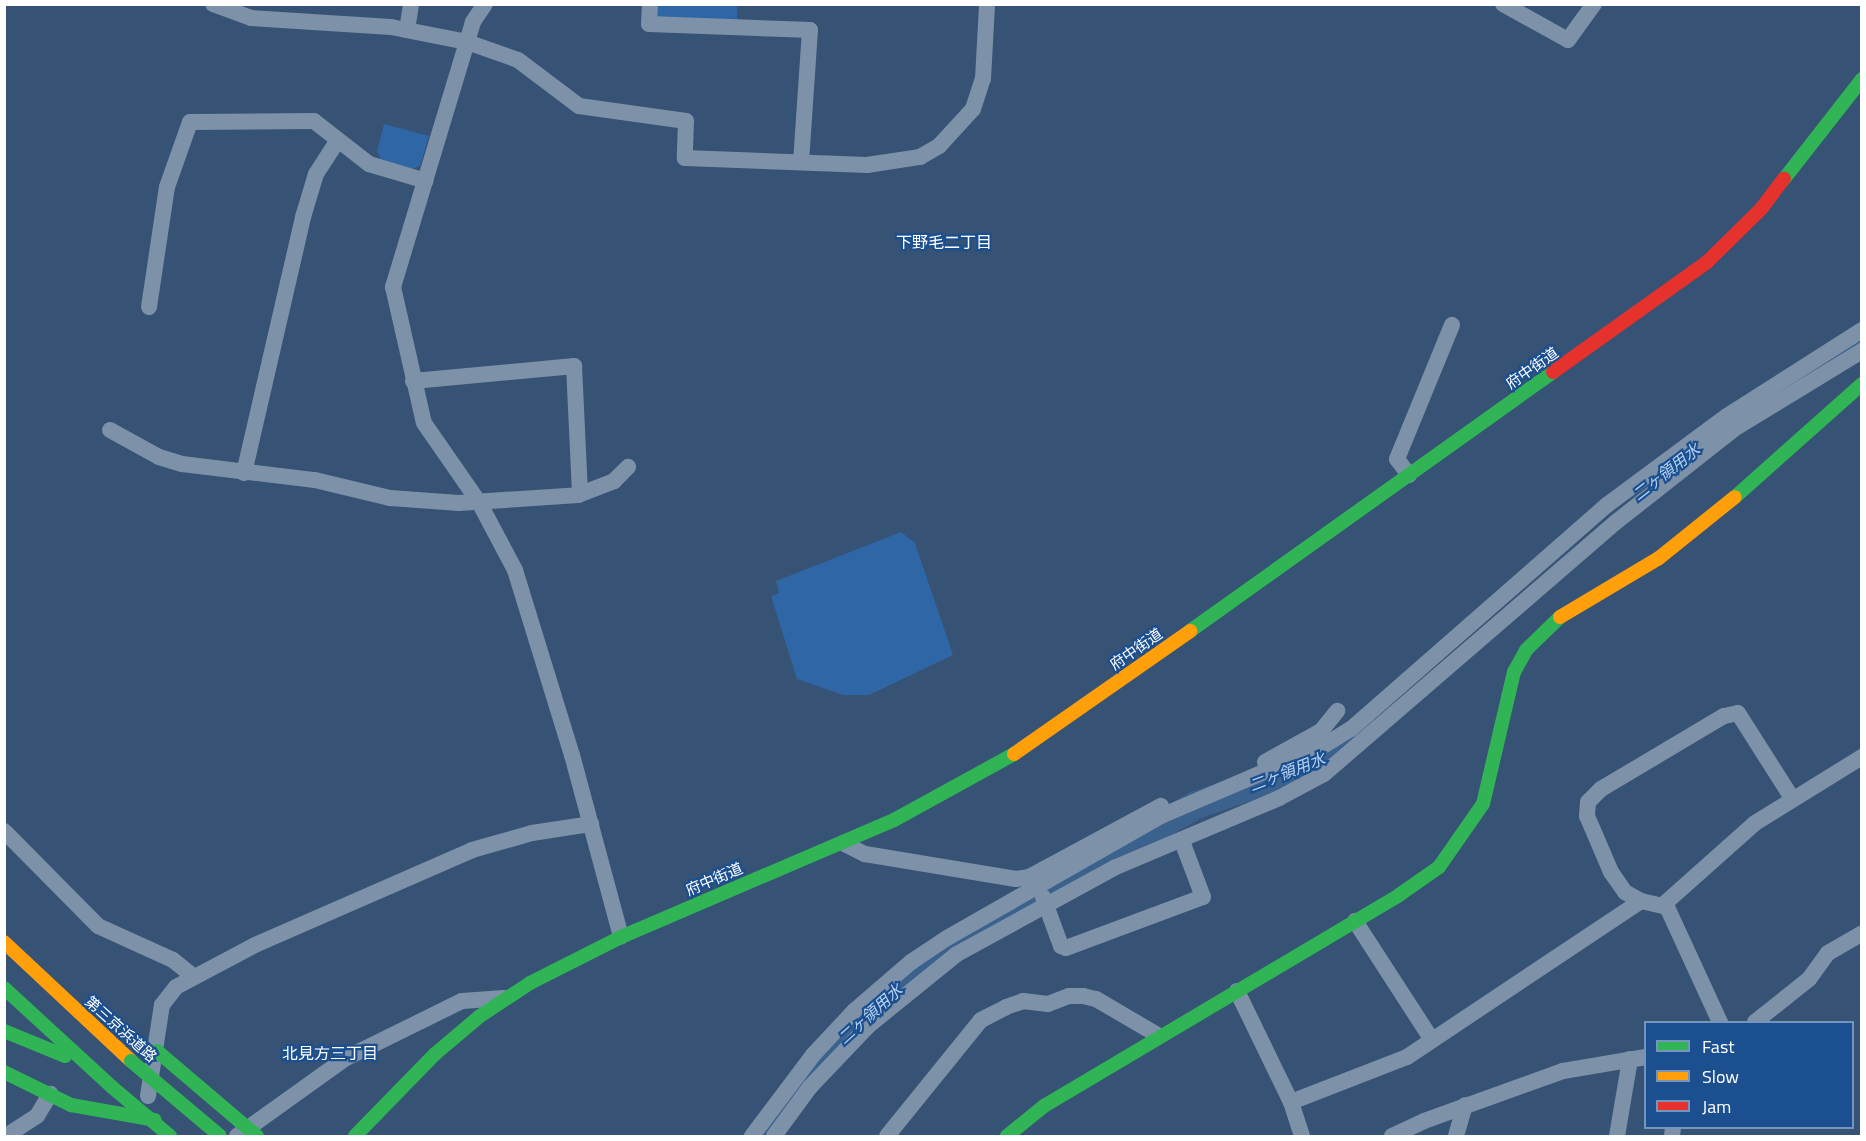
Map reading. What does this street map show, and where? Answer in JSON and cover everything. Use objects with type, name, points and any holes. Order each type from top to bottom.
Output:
[{"type":"main road","name":"府中街道","points":[[355,1137],[435,1054],[505,998],[621,937],[843,843],[927,804],[1026,747],[1707,262],[1761,209],[1862,79]]},
{"type":"main road","points":[[1007,1137],[1032,1114],[1354,921],[1439,867],[1483,804],[1514,672],[1541,632],[1563,614],[1659,558],[1709,520],[1862,384]]},
{"type":"main road","name":"第三京浜道路","points":[[4,942],[131,1061],[220,1137]]},
{"type":"main road","points":[[4,988],[85,1065],[170,1137]]},
{"type":"main road","points":[[4,1030],[85,1065]]},
{"type":"main road","points":[[157,1051],[247,1134]]},
{"type":"main road","points":[[4,1072],[71,1105],[161,1121],[179,1137]]},
{"type":"main road","points":[[113,1113],[148,1096],[160,1097],[205,1137]]},
{"type":"main road","points":[[113,1113],[133,1129]]},
{"type":"street","points":[[213,4],[251,18],[407,30],[467,42],[518,60],[579,106],[686,121],[684,158],[891,164],[920,157],[939,146],[973,109],[983,79],[987,4]]},
{"type":"street","points":[[407,30],[411,4]]},
{"type":"street","points":[[485,4],[473,22],[426,181],[393,277],[413,381],[424,423],[480,504],[515,570],[591,824],[621,937]]},
{"type":"street","points":[[650,4],[650,24],[810,30],[801,162]]},
{"type":"street","points":[[1503,4],[1568,40],[1594,4]]},
{"type":"street","points":[[149,306],[166,188],[190,122],[314,121],[369,164],[426,181]]},
{"type":"street","points":[[244,473],[303,217],[316,174],[338,140]]},
{"type":"street","points":[[1409,475],[1397,459],[1452,325]]},
{"type":"street","points":[[752,1137],[817,1060],[854,1011],[911,962],[1040,892],[1161,816],[1320,748],[1351,729],[1607,505],[1727,416],[1862,330]]},
{"type":"street","points":[[843,843],[865,854],[981,875],[1040,892],[1116,867],[1279,798],[1324,774],[1616,522],[1734,429],[1862,351]]},
{"type":"street","points":[[413,381],[574,366],[580,494]]},
{"type":"street","points":[[110,430],[159,457],[244,473],[315,480],[390,498],[480,504],[580,494],[614,482],[628,466]]},
{"type":"street","points":[[774,1137],[826,1070],[903,997],[957,954],[1016,919],[1040,892],[1140,814],[1259,765],[1321,731],[1337,711]]},
{"type":"street","points":[[1663,905],[1641,901],[1625,892],[1611,872],[1587,816],[1588,802],[1601,789],[1724,716],[1738,713],[1792,798]]},
{"type":"street","points":[[1663,905],[1755,823],[1792,798],[1862,757]]},
{"type":"street","points":[[148,1096],[157,1051],[162,1005],[176,987],[255,945],[472,850],[532,833],[591,824]]},
{"type":"street","points":[[4,831],[98,926],[173,960],[194,977]]},
{"type":"street","points":[[1040,892],[1061,946],[1066,948],[1203,897],[1182,841]]},
{"type":"street","points":[[1291,1102],[1407,1057],[1430,1037],[1641,901]]},
{"type":"street","points":[[1663,905],[1719,1021]]},
{"type":"street","points":[[1354,921],[1430,1037]]},
{"type":"street","points":[[1757,1021],[1809,979],[1828,953],[1862,933]]},
{"type":"street","points":[[1237,991],[1291,1102],[1302,1137]]},
{"type":"street","points":[[887,1137],[981,1020],[1006,1007],[1023,1001],[1048,1004],[1069,996],[1083,996],[1096,999],[1159,1036]]},
{"type":"street","points":[[247,1134],[355,1054],[462,1001],[505,998]]},
{"type":"street","points":[[1392,1137],[1465,1105],[1563,1071],[1638,1058],[1617,1137]]},
{"type":"street","points":[[6,1137],[37,1116],[50,1094]]},
{"type":"street","points":[[1456,1137],[1465,1105]]},
{"type":"shaded area","points":[[653,5],[737,5],[737,21],[653,21]]},
{"type":"shaded area","points":[[384,124],[429,136],[420,166],[412,169],[381,160],[377,151]]},
{"type":"shaded area","points":[[901,532],[915,543],[953,655],[869,695],[843,695],[797,679],[771,596],[779,593],[776,581]]},
{"type":"waterway","name":"二ヶ領用水","points":[[1795,382],[1862,342]]},
{"type":"waterway","name":"二ヶ領用水","points":[[764,1136],[824,1056],[860,1019],[943,951],[1196,805],[1311,766],[1337,752],[1364,728]]},
{"type":"traffic: fast","points":[[1784,179],[1862,79]]},
{"type":"traffic: fast","points":[[1190,631],[1553,372]]},
{"type":"traffic: fast","points":[[1735,497],[1862,384]]},
{"type":"traffic: fast","points":[[1007,1136],[1044,1106],[1399,895],[1439,867],[1483,804],[1514,672],[1526,650],[1560,617]]},
{"type":"traffic: fast","points":[[355,1136],[435,1054],[480,1016],[530,983],[621,937],[894,820],[1014,754]]},
{"type":"traffic: fast","points":[[4,988],[112,1087]]},
{"type":"traffic: fast","points":[[4,1031],[65,1056]]},
{"type":"traffic: fast","points":[[157,1051],[257,1136]]},
{"type":"traffic: fast","points":[[131,1061],[220,1136]]},
{"type":"traffic: fast","points":[[4,1072],[71,1105],[155,1120]]},
{"type":"traffic: fast","points":[[112,1087],[170,1136]]},
{"type":"traffic: slow","points":[[1560,617],[1659,558],[1735,497]]},
{"type":"traffic: slow","points":[[1014,754],[1190,631]]},
{"type":"traffic: slow","points":[[4,942],[131,1061]]},
{"type":"traffic: jam","points":[[1553,372],[1707,262],[1761,209],[1784,179]]},
{"type":"district","name":"下野毛二丁目","points":[[944,242]]},
{"type":"district","name":"北見方三丁目","points":[[330,1053]]}]
